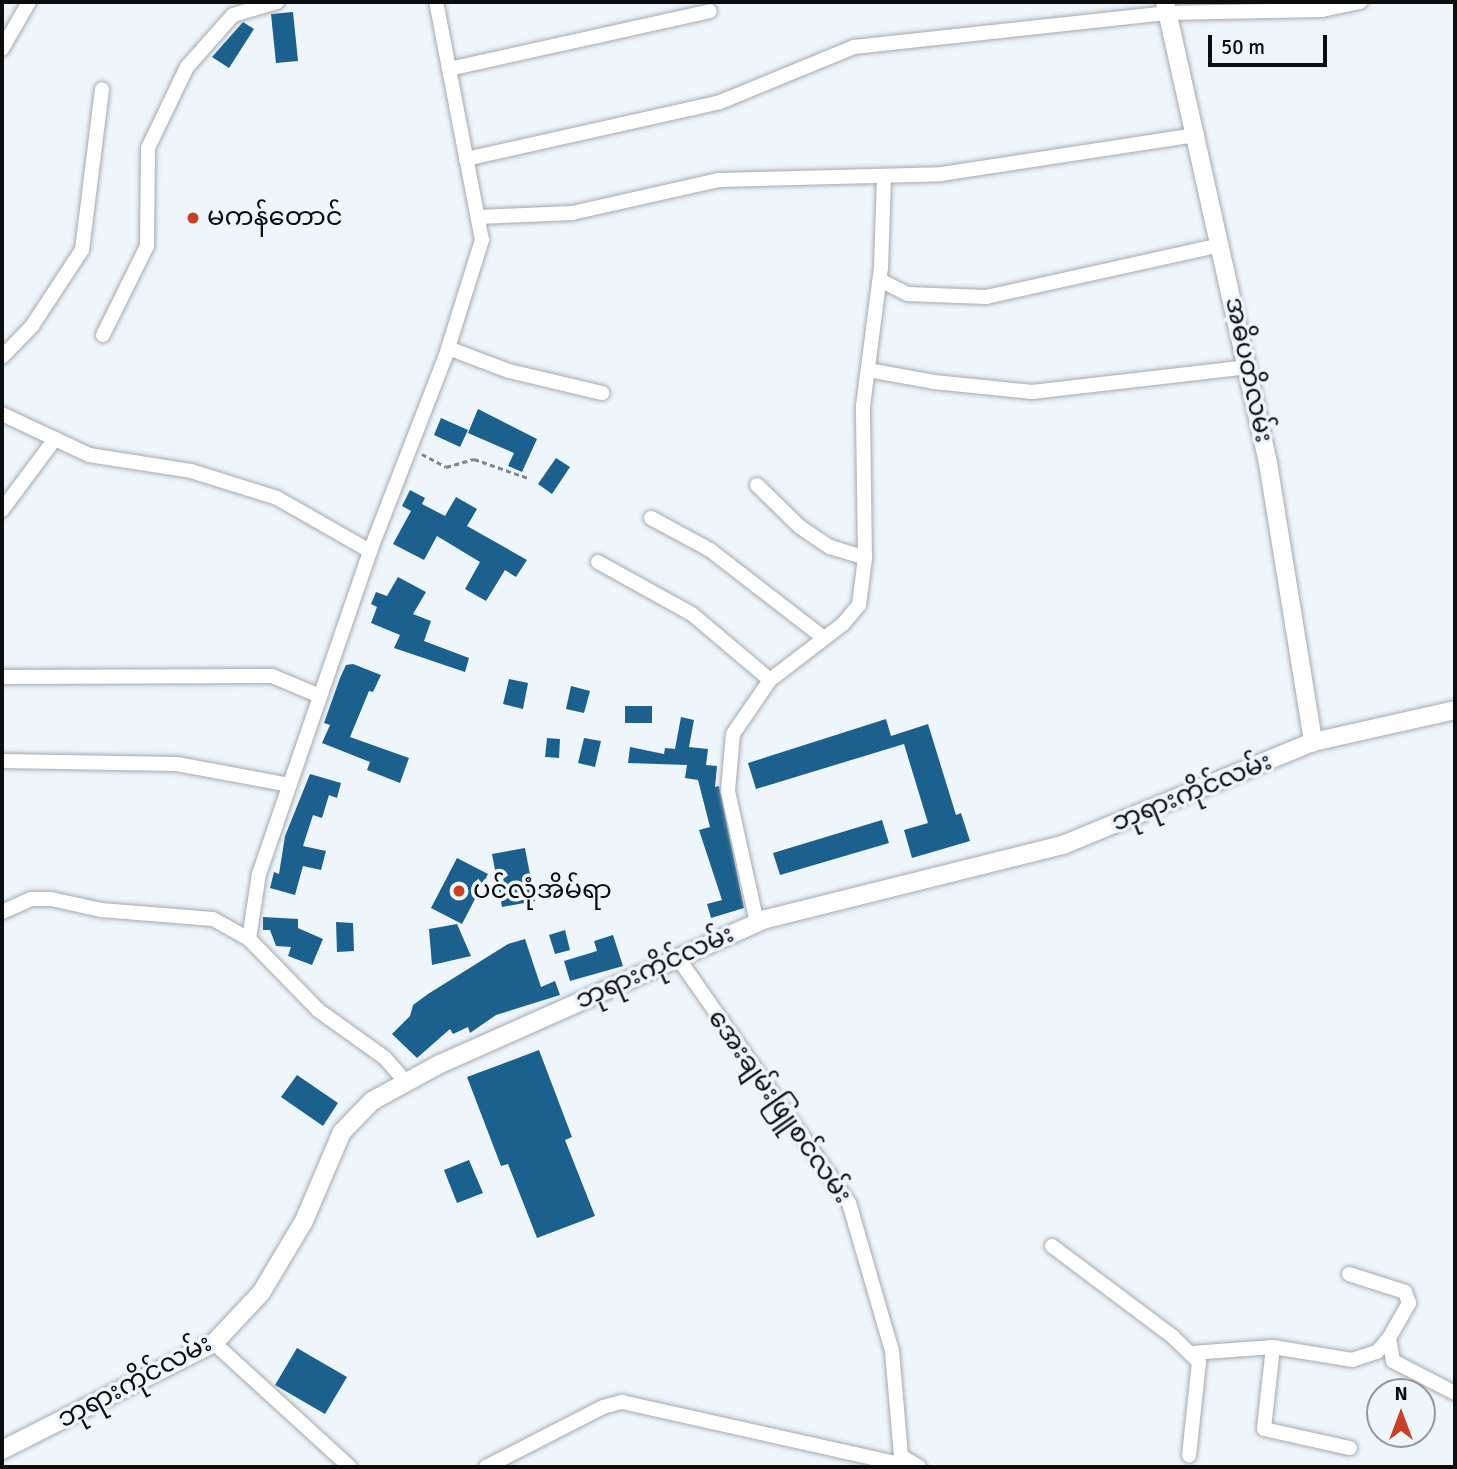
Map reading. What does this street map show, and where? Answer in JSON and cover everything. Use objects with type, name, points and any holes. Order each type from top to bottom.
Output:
[{"type":"street","points":[[2,49],[29,2]]},
{"type":"street","points":[[103,335],[147,246],[148,148],[187,67],[233,15],[277,2]]},
{"type":"street","points":[[249,939],[259,873],[370,551],[448,348],[482,240],[436,2]]},
{"type":"street","points":[[466,159],[720,102],[854,47],[1166,7],[1322,10],[1360,2]]},
{"type":"street","name":"အဓိပတိလမ်း","points":[[1166,7],[1197,135],[1268,463],[1313,742]]},
{"type":"street","points":[[449,69],[710,11]]},
{"type":"street","points":[[2,357],[32,326],[82,250],[102,89]]},
{"type":"street","points":[[478,217],[572,213],[719,180],[941,174],[1197,135]]},
{"type":"street","points":[[757,923],[730,804],[728,763],[733,734],[770,680],[824,638],[859,605],[865,558],[863,406],[880,279],[884,176]]},
{"type":"street","points":[[880,279],[907,294],[986,297],[1221,245]]},
{"type":"street","points":[[448,348],[509,371],[602,393]]},
{"type":"street","points":[[868,370],[934,382],[1032,392],[1247,367]]},
{"type":"street","points":[[2,414],[89,455],[191,471],[276,499],[370,551]]},
{"type":"street","points":[[2,510],[55,439]]},
{"type":"street","points":[[757,485],[800,527],[830,547],[865,558]]},
{"type":"street","points":[[650,518],[710,550],[824,638]]},
{"type":"street","points":[[598,562],[692,614],[770,680]]},
{"type":"street","points":[[2,677],[272,676],[320,696]]},
{"type":"street","name":"ဘုရားကိုင်လမ်း","points":[[2,1450],[214,1343],[261,1293],[304,1221],[342,1132],[372,1101],[406,1082],[757,923],[1063,845],[1313,742],[1455,710]]},
{"type":"street","points":[[2,761],[177,764],[289,785]]},
{"type":"street","points":[[2,912],[32,899],[51,899],[101,910],[213,919],[249,939],[318,1010],[385,1058],[406,1082]]},
{"type":"street","name":"အေးချမ်းဖြူစင်လမ်း","points":[[678,958],[849,1203],[892,1350],[900,1462]]},
{"type":"street","points":[[1052,1246],[1192,1353],[1199,1362],[1199,1386],[1189,1455]]},
{"type":"street","points":[[1192,1353],[1273,1347],[1352,1360],[1377,1352],[1389,1338],[1409,1303],[1405,1292],[1349,1275]]},
{"type":"street","points":[[1389,1338],[1393,1361],[1455,1393]]},
{"type":"street","points":[[214,1343],[349,1467]]},
{"type":"street","points":[[1273,1347],[1265,1429],[1350,1448]]},
{"type":"street","points":[[486,1467],[603,1408],[622,1402],[919,1467]]},
{"type":"path","points":[[410,447],[446,467],[474,459],[528,478]]},
{"type":"building","points":[[293,12],[298,61],[276,63],[271,14]]},
{"type":"building","points":[[243,22],[254,29],[229,68],[212,57]]},
{"type":"building","points":[[478,409],[537,439],[522,472],[508,466],[514,453],[468,433]]},
{"type":"building","points":[[441,418],[468,430],[460,447],[434,435]]},
{"type":"building","points":[[556,458],[570,467],[552,494],[538,484]]},
{"type":"building","points":[[410,490],[425,498],[422,504],[445,516],[456,497],[477,509],[467,526],[527,560],[516,577],[505,570],[486,601],[465,589],[480,562],[437,536],[424,560],[393,544],[411,511],[402,506]]},
{"type":"building","points":[[398,577],[426,592],[413,614],[431,621],[424,641],[469,658],[465,672],[394,648],[400,635],[371,623],[377,607],[371,604],[376,592],[387,596]]},
{"type":"building","points":[[353,664],[381,675],[373,692],[369,691],[350,737],[409,758],[400,783],[367,770],[370,762],[322,743],[330,725],[324,723],[340,678],[346,665]]},
{"type":"building","points":[[509,679],[528,683],[523,709],[503,704]]},
{"type":"building","points":[[571,686],[590,691],[584,713],[566,709]]},
{"type":"building","points":[[625,706],[652,706],[652,723],[625,723]]},
{"type":"building","points":[[681,717],[694,720],[689,747],[708,749],[706,765],[717,766],[715,787],[719,786],[744,908],[711,918],[707,904],[722,900],[699,830],[710,827],[698,780],[685,778],[687,765],[628,763],[630,747],[664,754],[665,748],[675,749]]},
{"type":"building","points":[[886,719],[891,736],[928,724],[956,815],[961,813],[970,841],[912,858],[904,830],[928,823],[904,744],[756,789],[748,763]]},
{"type":"building","points":[[547,738],[560,739],[559,758],[545,757]]},
{"type":"building","points":[[584,738],[601,741],[595,767],[578,763]]},
{"type":"building","points":[[310,774],[341,783],[337,798],[329,795],[322,818],[313,815],[303,846],[326,851],[321,870],[303,866],[295,895],[270,888],[274,872],[279,874],[285,836]]},
{"type":"building","points":[[882,820],[889,843],[780,875],[773,853]]},
{"type":"building","name":"ပင်လုံအိမ်ရာ","points":[[525,848],[535,901],[502,907],[492,854]]},
{"type":"building","name":"ပင်လုံအိမ်ရာ","points":[[457,858],[488,874],[462,924],[431,908]]},
{"type":"building","points":[[263,917],[298,919],[298,928],[323,939],[312,965],[288,956],[291,947],[276,946],[270,930],[263,930]]},
{"type":"building","points":[[336,922],[353,923],[354,951],[337,952]]},
{"type":"building","points":[[457,924],[471,956],[432,965],[429,929]]},
{"type":"building","points":[[565,930],[570,950],[555,954],[549,935]]},
{"type":"building","points":[[613,935],[623,966],[570,981],[564,961],[597,951],[594,941]]},
{"type":"building","points":[[525,939],[541,987],[555,981],[560,995],[496,1015],[470,1033],[468,1027],[453,1034],[450,1029],[417,1058],[392,1034],[410,1016],[413,1005],[428,994],[508,944]]},
{"type":"building","points":[[539,1050],[572,1137],[565,1140],[595,1216],[537,1238],[508,1164],[501,1166],[467,1077]]},
{"type":"building","points":[[297,1075],[338,1103],[323,1126],[281,1097]]},
{"type":"building","points":[[469,1160],[483,1193],[457,1203],[444,1170]]},
{"type":"building","points":[[297,1348],[347,1377],[325,1414],[275,1385]]},
{"type":"place","name":"မကန်တောင်","points":[[193,218]]},
{"type":"place","name":"ပင်လုံအိမ်ရာ","points":[[459,891]]}]
